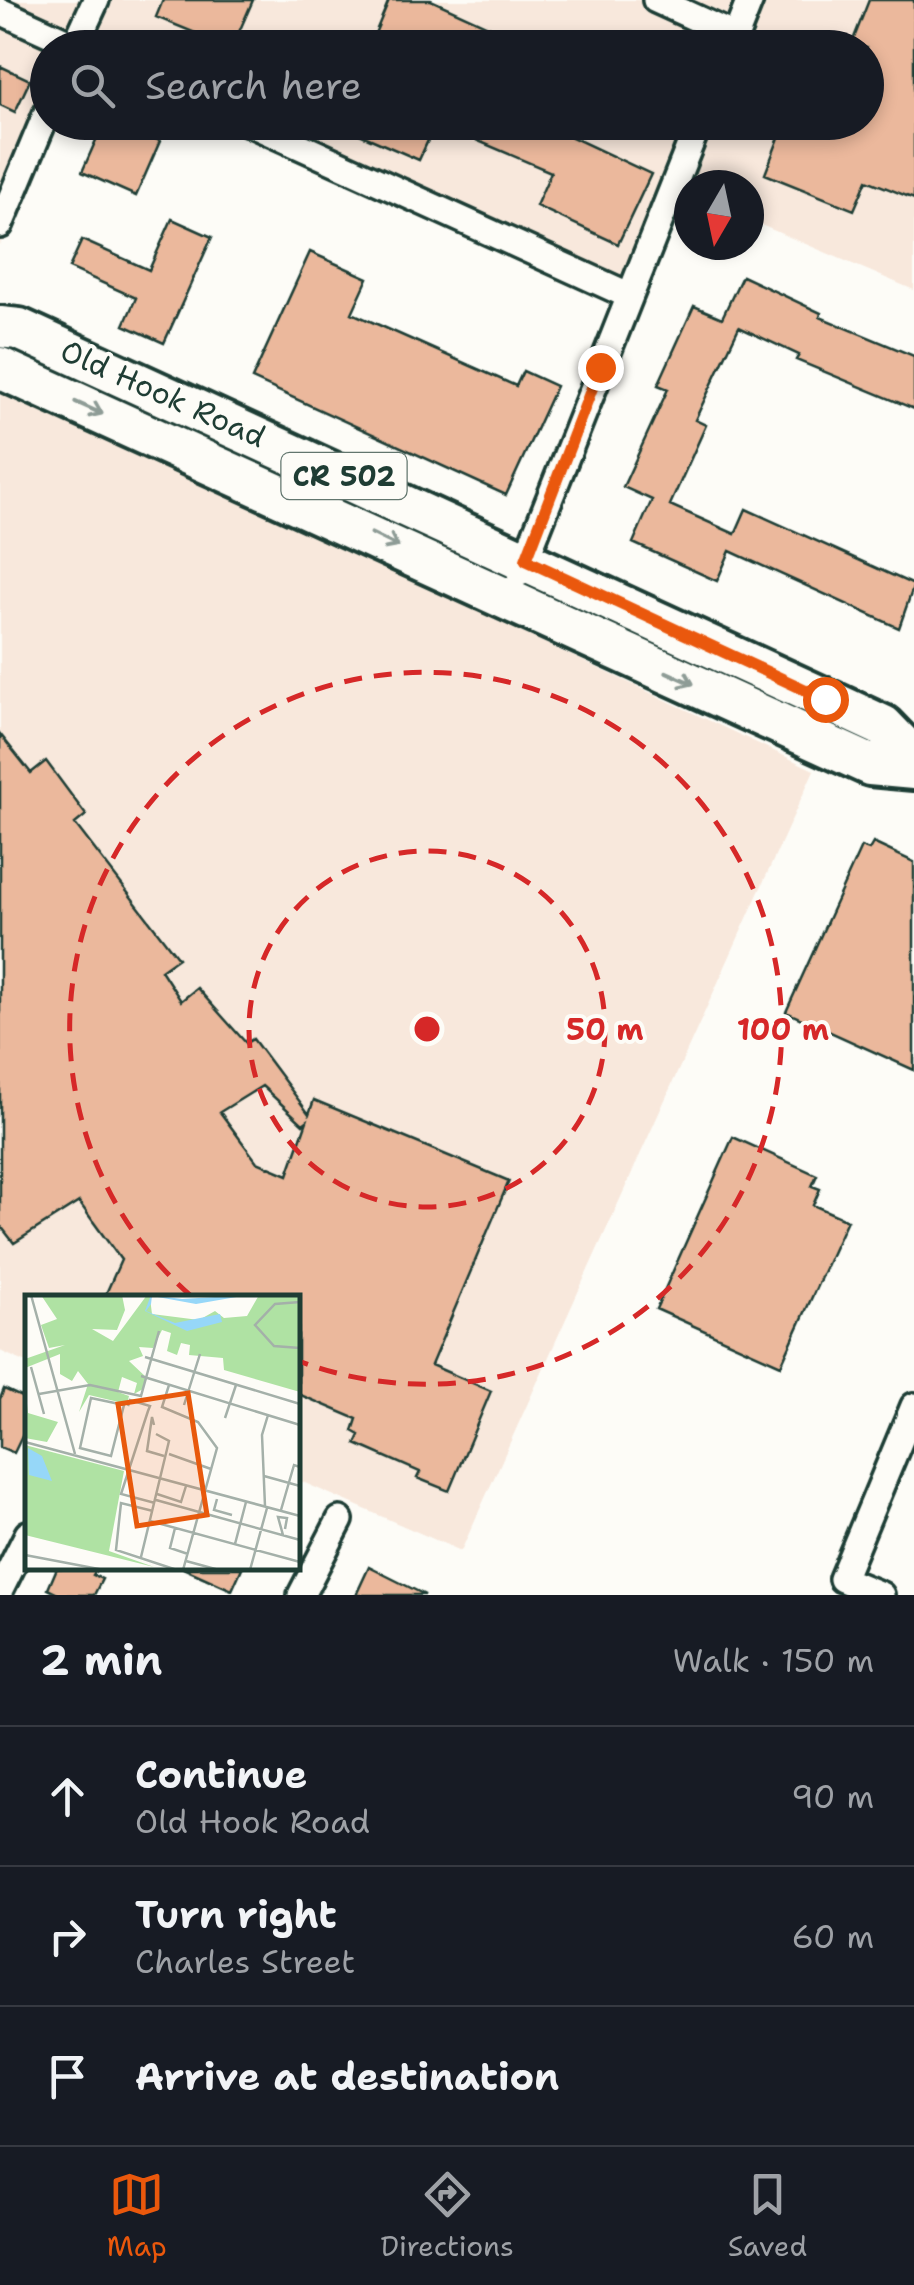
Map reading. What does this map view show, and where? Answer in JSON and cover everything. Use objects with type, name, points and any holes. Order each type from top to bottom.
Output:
[{"type":"main road","name":"Old Hook Road","points":[[0,328],[19,330],[145,384],[883,726],[914,758]]},
{"type":"main road","name":"Old Hook Road","points":[[0,368],[372,534],[870,765],[914,768]]},
{"type":"street","points":[[83,30],[96,0]]},
{"type":"street","points":[[656,0],[711,30]]},
{"type":"street","points":[[738,30],[750,0]]},
{"type":"street","points":[[0,10],[42,30]]},
{"type":"street","points":[[0,226],[36,140]]},
{"type":"street","points":[[287,140],[628,295]]},
{"type":"street","points":[[508,600],[692,140]]},
{"type":"street","points":[[880,1595],[842,1579],[914,1406]]},
{"type":"street","points":[[301,1595],[340,1520]]},
{"type":"street","points":[[0,1590],[25,1540]]},
{"type":"shaded area","points":[[0,0],[914,0],[914,290],[764,226],[764,170],[674,170],[674,187],[669,185],[623,298],[274,140],[884,140],[884,30],[30,30],[30,140],[42,140],[0,245]]},
{"type":"shaded area","points":[[0,386],[814,770],[461,1551],[300,1481],[300,1295],[25,1295],[25,1362],[0,1351]]},
{"type":"building","points":[[163,0],[253,0],[240,30],[188,30],[156,17]]},
{"type":"building","points":[[389,0],[431,0],[497,30],[376,30]]},
{"type":"building","points":[[869,0],[914,0],[914,199],[867,180],[854,210],[765,174],[778,140],[884,140],[884,30],[857,30]]},
{"type":"building","points":[[0,66],[30,80],[15,112],[0,105]]},
{"type":"building","points":[[96,140],[160,141],[136,196],[82,172]]},
{"type":"building","points":[[373,140],[428,140],[419,160]]},
{"type":"building","points":[[476,140],[578,140],[651,174],[618,244],[536,206],[551,172]]},
{"type":"building","points":[[172,219],[212,237],[164,343],[124,325],[136,298],[69,268],[82,240],[149,270]]},
{"type":"building","points":[[310,252],[368,278],[352,313],[516,386],[523,371],[556,386],[506,495],[252,379]]},
{"type":"building","points":[[742,276],[821,313],[820,317],[914,356],[914,409],[796,360],[799,355],[739,327],[695,420],[706,425],[670,505],[735,534],[746,509],[914,585],[899,628],[730,551],[717,581],[633,543],[652,500],[623,487],[668,389],[658,385],[694,306],[722,318]]},
{"type":"building","points":[[0,734],[31,773],[46,761],[86,815],[75,824],[178,958],[161,970],[181,1001],[197,988],[246,1043],[253,1039],[309,1114],[314,1100],[509,1181],[431,1365],[491,1391],[449,1491],[417,1478],[420,1472],[356,1444],[360,1435],[353,1431],[357,1419],[300,1395],[300,1295],[105,1295],[121,1260],[79,1202],[14,1243],[0,1225]],"holes":[[[262,1086],[303,1124],[307,1121],[288,1175],[257,1162],[220,1112]]]},
{"type":"building","points":[[873,843],[914,862],[914,1070],[786,1012],[861,847],[869,850]]},
{"type":"building","points":[[733,1137],[817,1175],[812,1186],[820,1189],[813,1205],[847,1220],[781,1365],[656,1309]]},
{"type":"building","points":[[4,1389],[25,1399],[25,1430],[14,1453],[0,1447],[0,1399]]},
{"type":"building","points":[[369,1567],[425,1595],[356,1595]]},
{"type":"building","points":[[56,1570],[96,1570],[93,1575],[102,1579],[94,1595],[60,1595],[48,1589]]},
{"type":"building","points":[[187,1570],[241,1570],[232,1590]]},
{"type":"route","points":[[600,367],[526,560],[825,699]]}]
